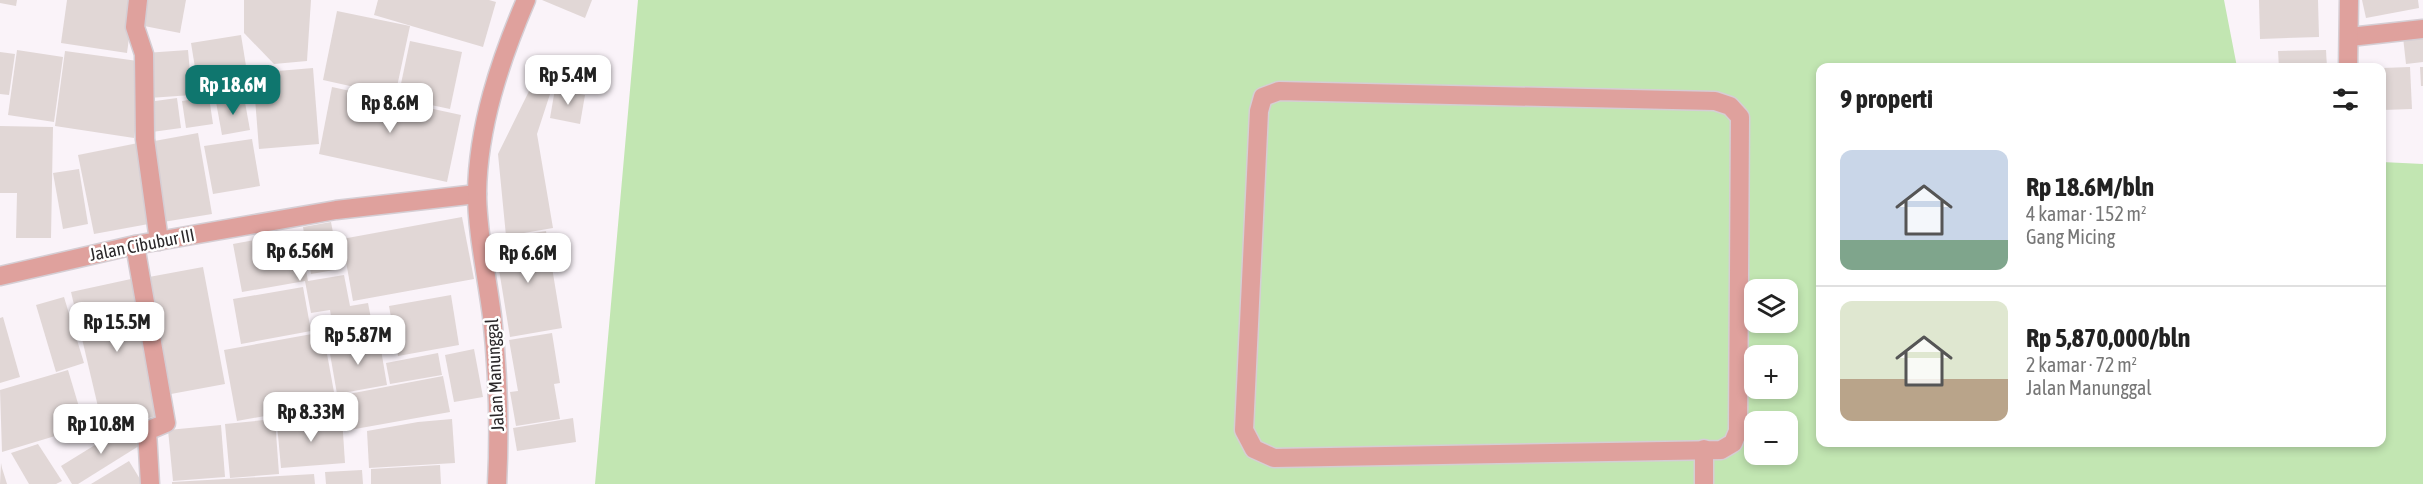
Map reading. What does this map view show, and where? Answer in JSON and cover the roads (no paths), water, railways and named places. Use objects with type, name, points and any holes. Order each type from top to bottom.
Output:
[{"type":"street","points":[[138,0],[135,27],[144,54],[145,139],[159,241]]},
{"type":"street","points":[[477,194],[484,134],[492,92],[507,45],[526,0]]},
{"type":"street","points":[[2348,63],[2349,0]]},
{"type":"street","points":[[2350,37],[2423,29]]},
{"type":"street","points":[[1279,91],[1715,101],[1730,106],[1740,117],[1738,431],[1733,444],[1721,450],[1704,449],[1274,458],[1254,449],[1244,430],[1259,111],[1263,97],[1279,91]]},
{"type":"street","name":"Jalan Cibubur III","points":[[0,276],[135,245],[336,210],[477,194]]},
{"type":"street","name":"Jalan Manunggal","points":[[477,194],[499,389],[497,484]]},
{"type":"street","points":[[135,245],[166,423],[147,431],[150,484]]},
{"type":"street","points":[[1704,449],[1704,484]]}]
